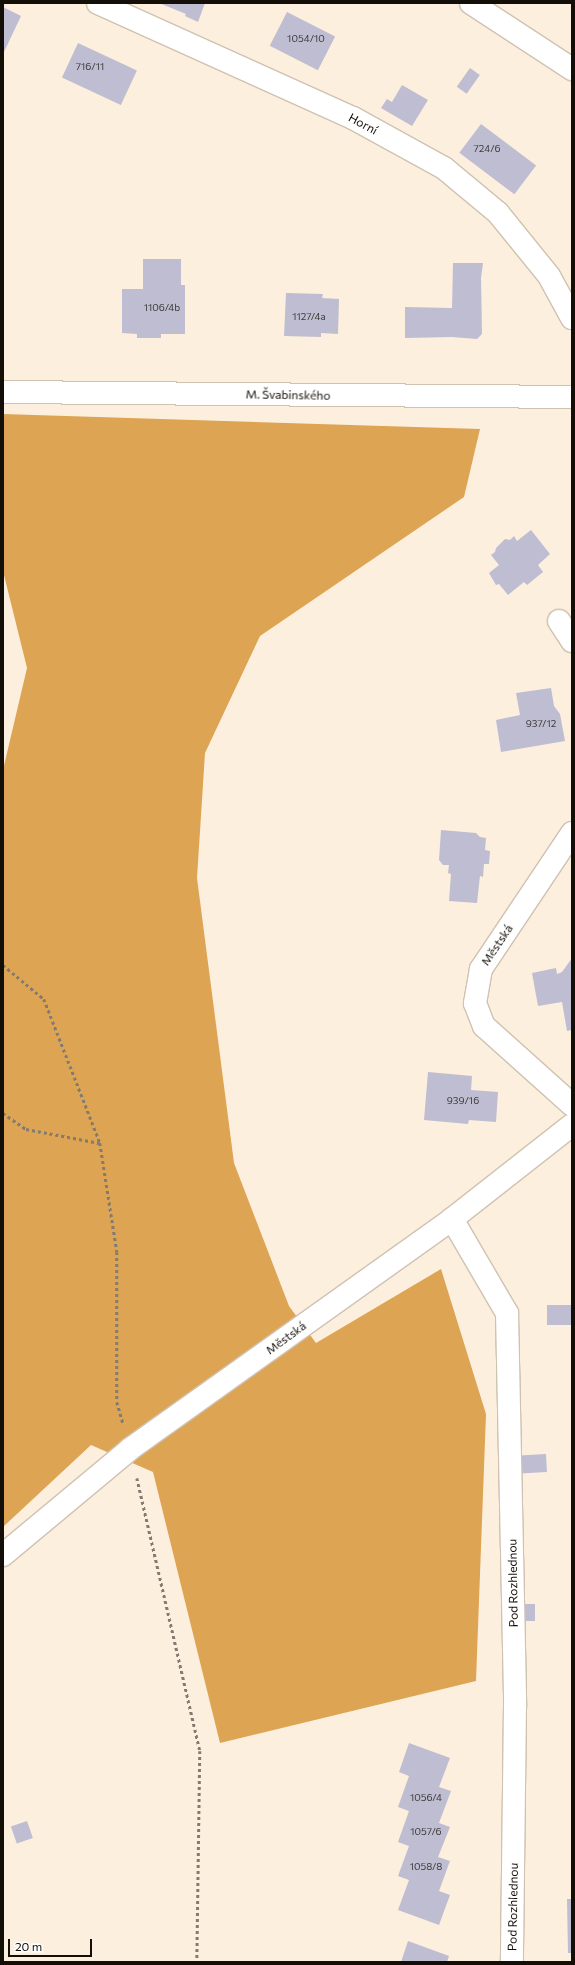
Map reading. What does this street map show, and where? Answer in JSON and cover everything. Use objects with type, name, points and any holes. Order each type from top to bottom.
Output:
[{"type":"street","name":"Horní","points":[[98,3],[353,118],[444,168],[498,213],[550,276],[572,318]]},
{"type":"street","points":[[471,3],[572,69]]},
{"type":"street","name":"M. Švabinského","points":[[3,392],[572,398]]},
{"type":"street","points":[[559,620],[572,641]]},
{"type":"street","name":"Městská","points":[[572,833],[481,969],[476,1003],[484,1026],[572,1105]]},
{"type":"street","name":"Městská","points":[[3,1555],[130,1449],[452,1218],[572,1125]]},
{"type":"street","name":"Pod Rozhlednou","points":[[452,1218],[506,1313],[515,1706],[512,1962]]},
{"type":"path","points":[[3,965],[44,999],[100,1143],[117,1252],[117,1402],[130,1449],[200,1751],[197,1962]]},
{"type":"path","points":[[3,1113],[26,1129],[100,1143]]},
{"type":"shaded area","points":[[3,414],[480,429],[464,497],[260,636],[205,753],[197,878],[234,1163],[289,1306],[316,1343],[441,1269],[486,1414],[476,1681],[220,1743],[153,1472],[91,1445],[3,1527],[3,770],[27,668],[3,571]]},
{"type":"building","points":[[159,3],[205,3],[198,22],[185,16],[186,14]]},
{"type":"building","points":[[3,7],[21,16],[3,54]]},
{"type":"building","points":[[287,12],[335,37],[318,70],[270,46]]},
{"type":"building","points":[[78,43],[137,70],[121,105],[62,77]]},
{"type":"building","points":[[470,68],[480,75],[467,94],[457,87]]},
{"type":"building","points":[[402,85],[428,100],[412,126],[381,108],[387,99],[392,102]]},
{"type":"building","points":[[481,124],[536,166],[514,194],[459,153]]},
{"type":"building","points":[[143,259],[181,259],[181,285],[185,285],[185,334],[161,334],[161,338],[137,338],[137,334],[122,333],[122,289],[143,289]]},
{"type":"building","points":[[453,263],[483,263],[481,278],[482,334],[477,339],[452,337],[405,338],[405,307],[452,308]]},
{"type":"building","points":[[286,293],[323,294],[322,298],[339,299],[338,334],[321,333],[321,337],[284,336]]},
{"type":"building","points":[[531,530],[550,554],[538,565],[543,572],[527,585],[524,582],[508,595],[499,584],[496,585],[489,573],[499,565],[491,555],[505,539],[510,540],[514,536],[517,541]]},
{"type":"building","points":[[551,688],[554,706],[560,714],[565,741],[501,752],[496,720],[520,715],[516,693]]},
{"type":"building","points":[[441,830],[476,833],[480,837],[486,838],[485,850],[490,851],[489,864],[484,864],[483,877],[480,876],[477,903],[449,901],[451,874],[448,873],[449,865],[443,865],[439,860]]},
{"type":"building","points":[[572,958],[572,1030],[567,1031],[562,1002],[538,1006],[532,973],[556,968],[557,974],[562,972]]},
{"type":"building","points":[[428,1072],[472,1076],[471,1090],[498,1092],[496,1122],[469,1120],[468,1124],[424,1120]]},
{"type":"building","points":[[547,1305],[572,1305],[572,1325],[547,1325]]},
{"type":"building","points":[[546,1454],[547,1472],[520,1473],[519,1455]]},
{"type":"building","points":[[520,1604],[535,1604],[535,1621],[520,1621]]},
{"type":"building","points":[[409,1743],[450,1758],[439,1787],[451,1791],[439,1823],[450,1827],[438,1857],[450,1861],[439,1891],[450,1895],[439,1925],[398,1910],[409,1880],[398,1876],[409,1846],[398,1842],[409,1811],[398,1807],[409,1776],[399,1772]]},
{"type":"building","points":[[27,1821],[33,1838],[17,1844],[11,1827]]},
{"type":"building","points":[[567,1899],[572,1899],[572,1953],[568,1953]]},
{"type":"building","points":[[408,1941],[449,1956],[447,1962],[401,1962]]}]
